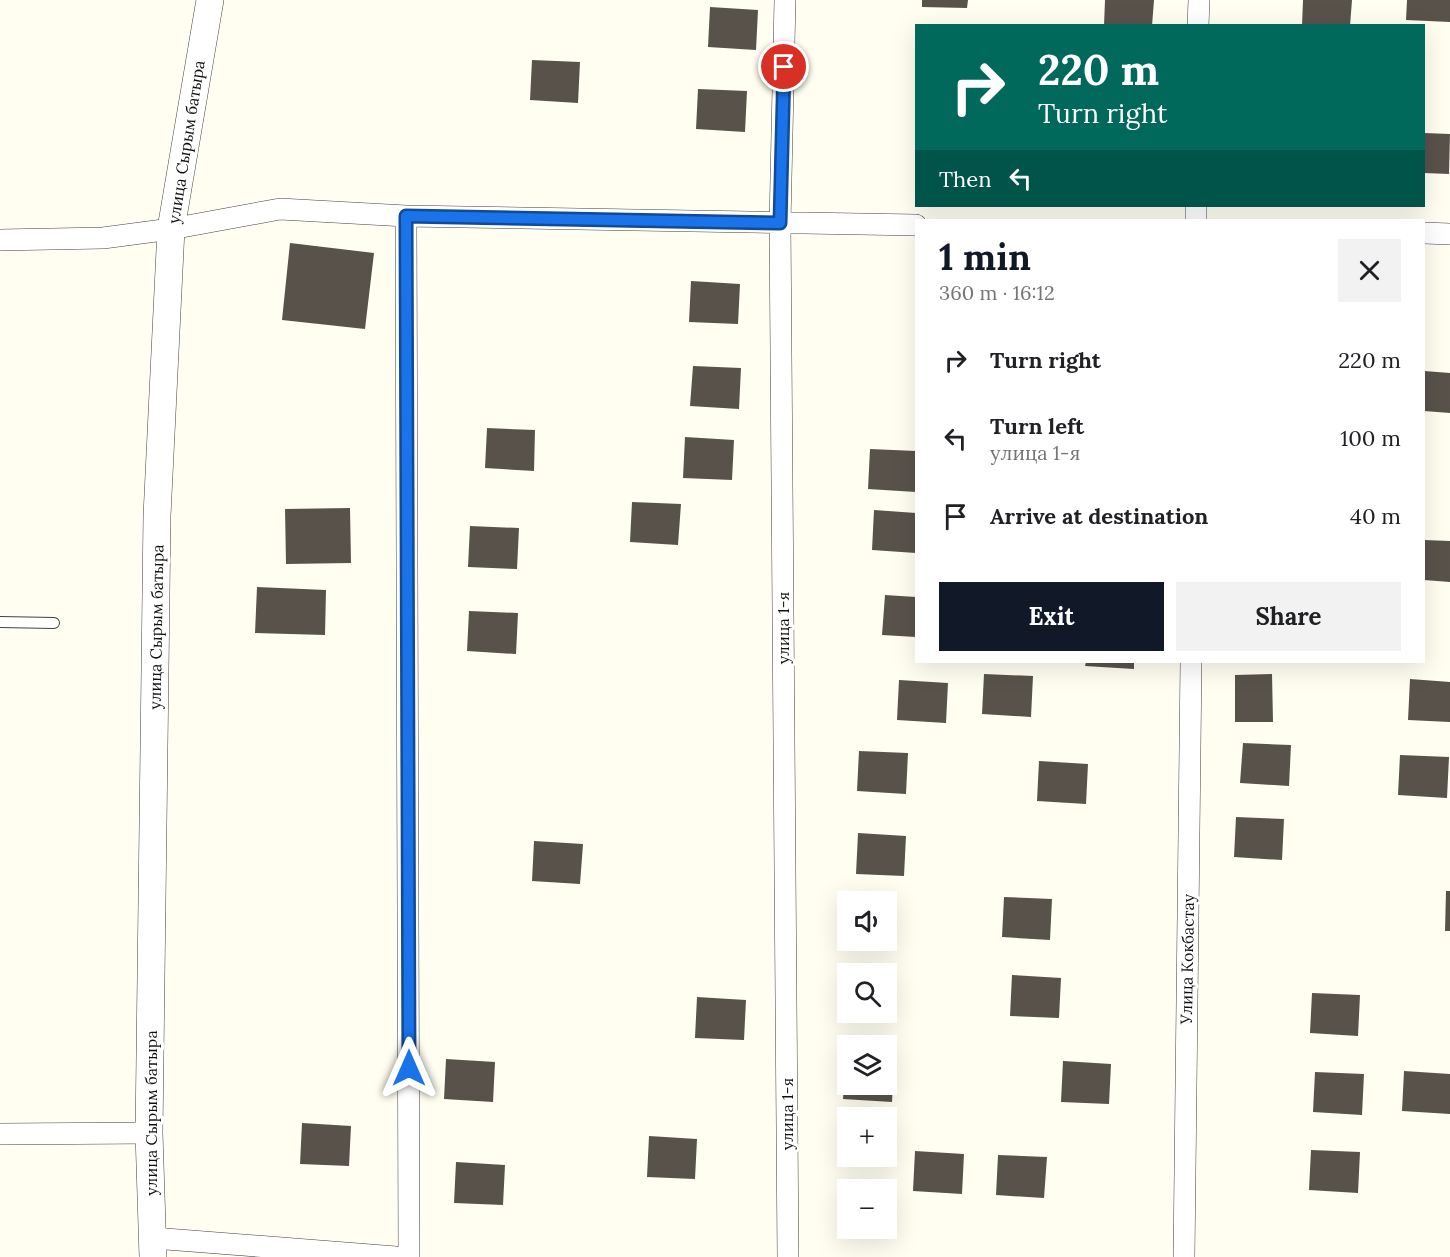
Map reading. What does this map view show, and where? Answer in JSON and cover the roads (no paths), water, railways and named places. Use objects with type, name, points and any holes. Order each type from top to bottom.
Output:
[{"type":"street","name":"улица Сырым батыра","points":[[153,1247],[149,1133],[157,516],[171,229],[210,0]]},
{"type":"street","name":"улица 1-я","points":[[785,0],[780,223],[788,1257]]},
{"type":"street","points":[[1198,24],[1199,0]]},
{"type":"street","points":[[0,240],[103,238],[171,229],[280,208],[406,216],[915,225]]},
{"type":"street","points":[[406,216],[410,1257]]},
{"type":"street","points":[[1425,234],[1450,234]]},
{"type":"street","name":"Улица Кокбастау","points":[[1184,1257],[1191,663]]},
{"type":"street","points":[[0,1134],[149,1133]]},
{"type":"street","points":[[153,1247],[396,1257]]},
{"type":"lane","points":[[0,622],[54,623]]}]
